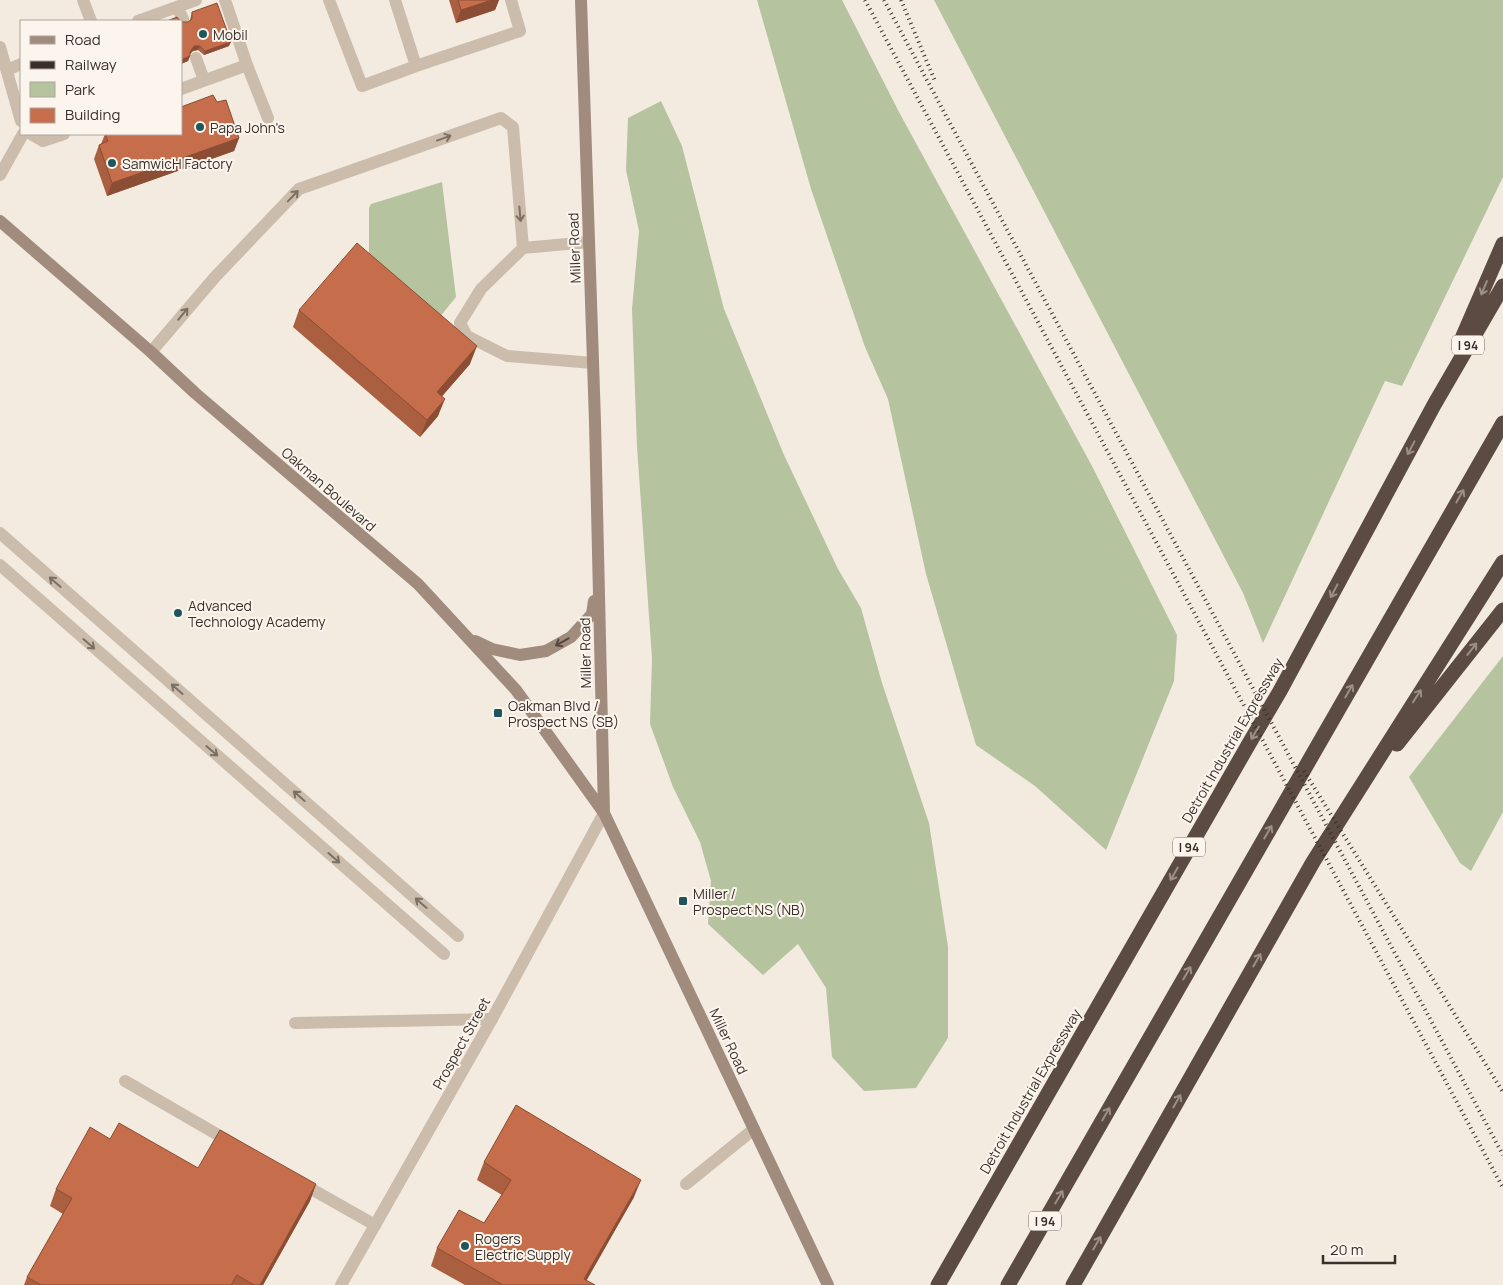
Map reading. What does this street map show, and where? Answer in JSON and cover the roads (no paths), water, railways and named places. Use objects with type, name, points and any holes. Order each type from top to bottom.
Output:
[{"type":"highway","points":[[1434,405],[1503,244]]},
{"type":"highway","name":"Detroit Industrial Expressway","points":[[938,1285],[1280,691],[1434,405],[1503,286]]},
{"type":"highway","name":"I 94","points":[[1008,1285],[1503,423]]},
{"type":"highway","points":[[1073,1285],[1313,862],[1503,562]]},
{"type":"highway","points":[[1344,811],[1503,610]]},
{"type":"main road","name":"Miller Road","points":[[581,0],[593,363],[604,813],[828,1285]]},
{"type":"main road","name":"Oakman Boulevard","points":[[0,221],[151,352],[195,393],[418,584],[516,690],[604,813]]},
{"type":"main road","points":[[468,638],[492,649],[520,655],[546,651],[571,637],[592,614],[598,573]]},
{"type":"street","points":[[83,0],[91,20]]},
{"type":"street","points":[[144,20],[196,0]]},
{"type":"street","points":[[225,0],[247,65],[268,118]]},
{"type":"street","points":[[328,0],[362,86],[520,31],[511,0]]},
{"type":"street","points":[[395,0],[416,66]]},
{"type":"street","points":[[178,7],[182,19]]},
{"type":"street","points":[[0,47],[20,117]]},
{"type":"street","points":[[196,58],[204,80]]},
{"type":"street","points":[[7,70],[20,64]]},
{"type":"street","points":[[182,89],[247,65]]},
{"type":"street","points":[[151,352],[215,277],[299,189],[502,118],[513,127],[523,248]]},
{"type":"street","points":[[0,174],[22,135]]},
{"type":"street","points":[[33,135],[43,141],[61,135]]},
{"type":"street","points":[[589,242],[523,248],[481,289],[460,323],[467,336],[508,356],[593,363]]},
{"type":"street","points":[[0,533],[458,936]]},
{"type":"street","points":[[0,566],[444,954]]},
{"type":"street","name":"Prospect Street","points":[[341,1285],[492,1019],[604,813]]},
{"type":"street","points":[[294,1023],[492,1019]]},
{"type":"street","points":[[125,1081],[242,1149]]},
{"type":"street","points":[[686,1184],[754,1129]]},
{"type":"street","points":[[292,1177],[375,1225]]},
{"type":"railway","points":[[865,0],[1503,1188]]},
{"type":"railway","points":[[884,0],[1503,1155]]},
{"type":"railway","points":[[901,0],[935,81]]},
{"type":"railway","points":[[1304,771],[1503,1092]]},
{"type":"place","name":"Mobil","points":[[203,34]]},
{"type":"place","name":"Papa John's","points":[[200,127]]},
{"type":"place","name":"SamwicH Factory","points":[[112,163]]},
{"type":"place","name":"Advanced Technology Academy","points":[[178,613]]},
{"type":"place","name":"Oakman Blvd / Prospect NS (SB)","points":[[498,713]]},
{"type":"place","name":"Miller / Prospect NS (NB)","points":[[683,901]]},
{"type":"place","name":"Rogers Electric Supply","points":[[465,1246]]}]
